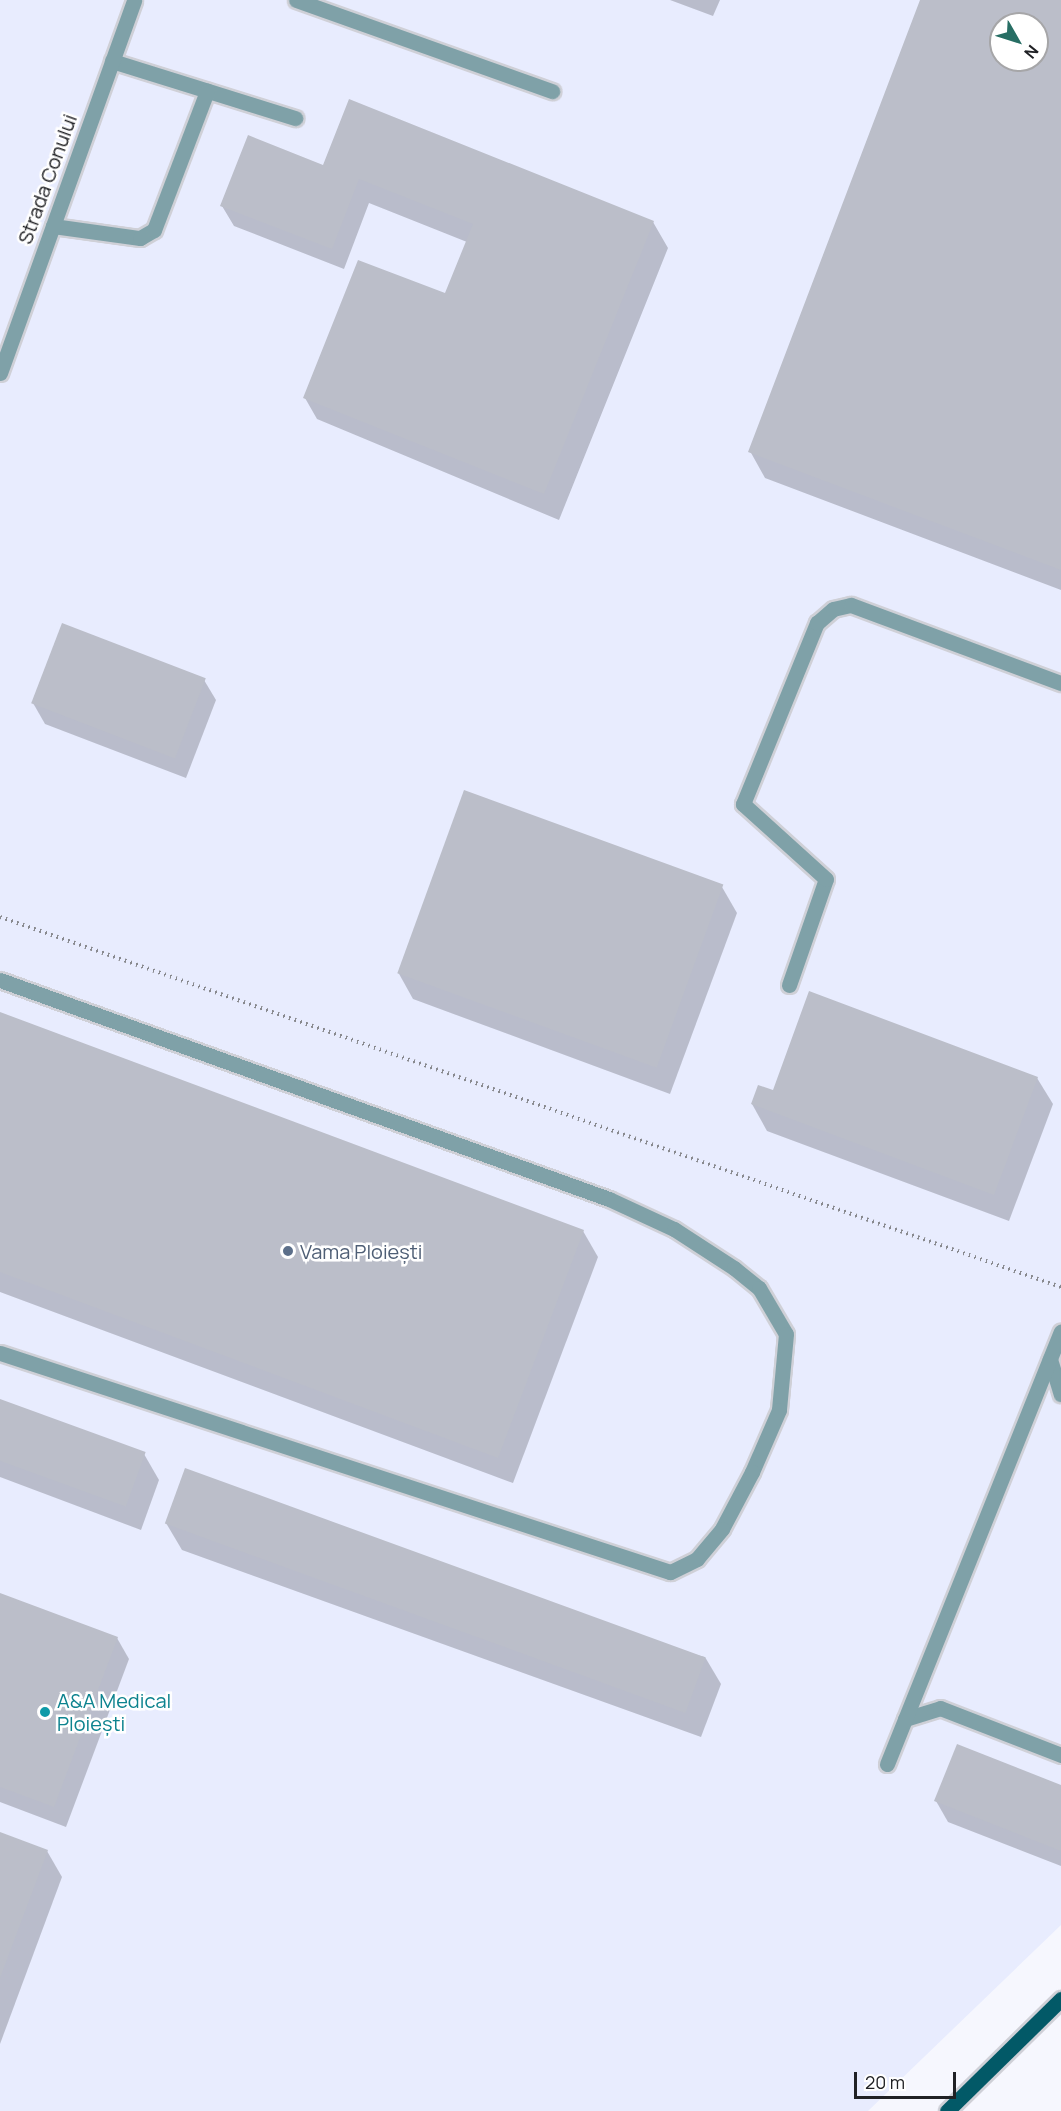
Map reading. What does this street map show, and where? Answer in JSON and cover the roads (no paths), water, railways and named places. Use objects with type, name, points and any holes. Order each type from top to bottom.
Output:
[{"type":"main road","points":[[947,2111],[1061,1998]]},
{"type":"street","name":"Strada Conului","points":[[0,373],[134,0]]},
{"type":"street","points":[[296,0],[552,91]]},
{"type":"street","points":[[112,61],[295,118]]},
{"type":"street","points":[[53,226],[140,238],[154,230],[207,91]]},
{"type":"street","points":[[789,985],[826,879],[743,804],[817,623],[833,609],[851,605],[1061,682]]},
{"type":"street","points":[[0,980],[609,1199],[674,1229],[734,1268],[759,1288],[786,1334],[779,1410],[752,1472],[722,1529],[697,1559],[670,1572],[0,1353]]},
{"type":"street","points":[[887,1764],[1061,1332]]},
{"type":"street","points":[[1050,1359],[1061,1394]]},
{"type":"street","points":[[905,1719],[940,1708],[1061,1755]]},
{"type":"place","name":"Vama Ploiești","points":[[288,1251]]},
{"type":"place","name":"A&A Medical Ploiești","points":[[45,1712]]}]
